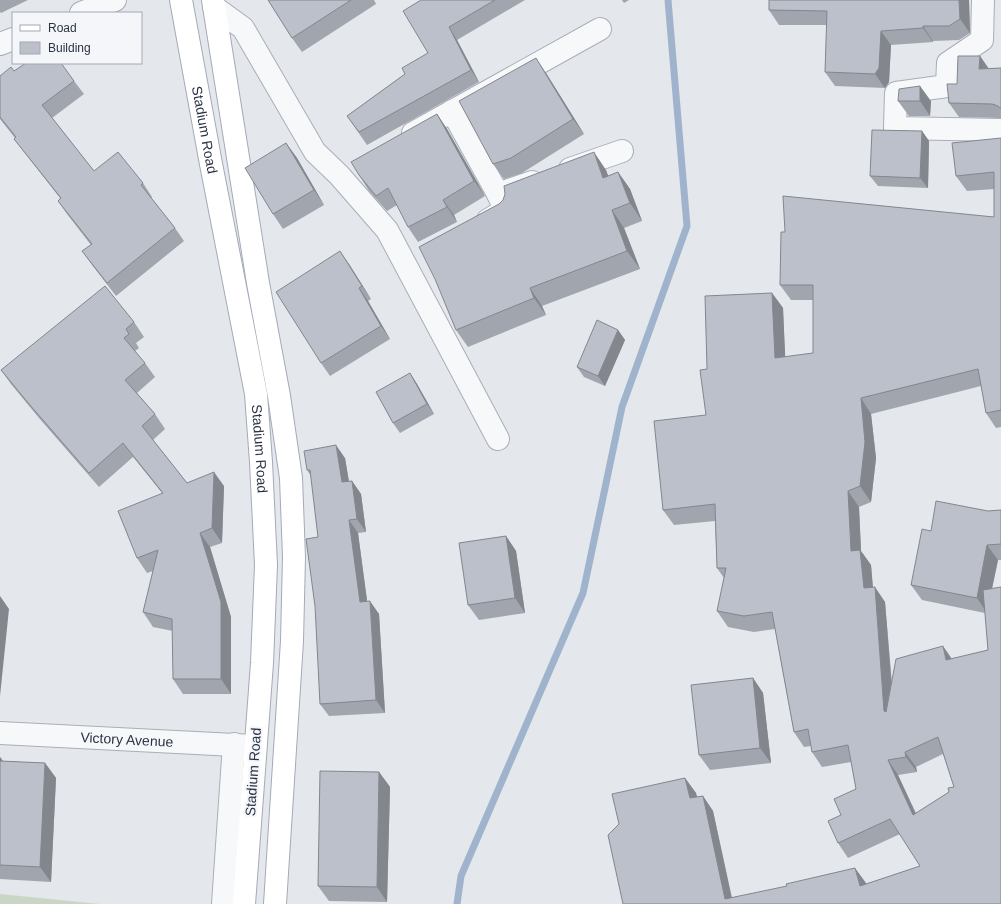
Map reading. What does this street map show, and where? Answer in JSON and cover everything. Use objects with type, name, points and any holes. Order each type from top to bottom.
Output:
[{"type":"main road","name":"Stadium Road","points":[[181,0],[212,172],[256,394],[261,462],[266,565],[262,663],[244,745],[244,904]]},
{"type":"main road","name":"Stadium Road","points":[[214,3],[258,283],[279,396],[291,478],[294,557],[292,641],[275,904]]},
{"type":"street","points":[[84,12],[115,0]]},
{"type":"street","points":[[983,0],[982,40],[948,63],[947,86],[896,93],[895,128],[1001,130]]},
{"type":"street","points":[[214,3],[243,28],[315,152],[339,175],[387,230],[498,439]]},
{"type":"street","points":[[399,141],[600,29]]},
{"type":"street","points":[[0,44],[12,39]]},
{"type":"street","points":[[452,111],[498,194],[505,210],[471,228]]},
{"type":"street","points":[[498,194],[622,151]]},
{"type":"street","points":[[339,175],[359,164]]},
{"type":"street","points":[[405,264],[425,253]]},
{"type":"street","name":"Victory Avenue","points":[[0,733],[244,745]]},
{"type":"street","points":[[223,904],[244,745]]},
{"type":"green space","points":[[0,894],[100,904],[0,904]]},
{"type":"building","points":[[268,0],[351,0],[292,38]]},
{"type":"building","points":[[421,0],[495,0],[449,27],[471,70],[359,132],[347,116],[405,74],[402,68],[428,53],[403,11]]},
{"type":"building","points":[[769,0],[959,0],[960,19],[949,26],[923,26],[923,28],[881,31],[879,68],[875,74],[825,72],[827,11],[769,10]]},
{"type":"building","points":[[958,56],[980,56],[979,69],[1001,68],[1001,109],[992,104],[949,103],[947,84],[957,84]]},
{"type":"building","points":[[536,58],[573,119],[511,158],[493,164],[459,101]]},
{"type":"building","points":[[24,64],[62,64],[74,81],[42,105],[94,171],[118,152],[143,183],[141,185],[175,228],[107,283],[82,251],[92,244],[58,201],[61,198],[14,139],[16,137],[0,117],[0,76],[11,67],[14,71]]},
{"type":"building","points":[[920,86],[920,101],[898,101],[899,89]]},
{"type":"building","points":[[437,114],[474,181],[443,200],[447,207],[408,227],[388,188],[376,196],[359,175],[351,162]]},
{"type":"building","points":[[872,130],[922,131],[920,178],[870,176]]},
{"type":"building","points":[[1001,138],[1001,410],[986,413],[978,369],[861,398],[865,442],[860,486],[848,491],[851,551],[860,550],[864,588],[875,587],[884,711],[886,712],[896,659],[943,646],[946,660],[988,650],[983,590],[1001,587],[1001,904],[623,904],[608,835],[619,824],[612,794],[685,778],[690,798],[703,796],[725,899],[787,886],[786,884],[855,868],[860,886],[920,866],[890,819],[838,843],[828,821],[841,815],[834,799],[856,789],[848,745],[812,752],[808,729],[794,732],[772,612],[744,616],[717,611],[726,568],[717,568],[715,504],[663,510],[654,421],[706,415],[700,370],[707,369],[705,296],[772,293],[775,358],[813,353],[813,285],[780,285],[781,232],[785,232],[783,196],[994,217],[994,172],[956,176],[952,143]],"holes":[[[938,737],[954,787],[948,788],[949,792],[913,815],[888,760],[906,757],[905,752]]]},
{"type":"building","points":[[286,143],[314,190],[273,214],[245,168]]},
{"type":"building","points":[[594,152],[603,178],[618,172],[630,203],[612,210],[627,251],[530,288],[534,298],[456,330],[435,279],[419,247],[499,204],[503,200],[505,194],[504,186]]},
{"type":"building","points":[[340,251],[362,286],[359,288],[381,326],[321,363],[276,292]]},
{"type":"building","points":[[105,286],[134,322],[126,329],[129,334],[124,338],[145,363],[125,380],[155,414],[142,426],[187,483],[214,472],[212,528],[200,533],[221,602],[221,679],[173,679],[172,619],[143,612],[158,550],[137,558],[118,511],[163,493],[123,443],[89,473],[1,370]]},
{"type":"building","points":[[597,320],[618,330],[598,376],[577,367]]},
{"type":"building","points":[[410,373],[427,404],[393,423],[376,392]]},
{"type":"building","points":[[336,445],[342,482],[352,481],[357,519],[349,520],[360,602],[370,601],[376,700],[320,704],[315,606],[306,539],[318,537],[310,470],[307,470],[304,451]]},
{"type":"building","points":[[936,501],[988,511],[1001,510],[1001,544],[987,545],[977,598],[911,585],[922,529],[931,531]]},
{"type":"building","points":[[506,536],[515,598],[468,605],[459,543]]},
{"type":"building","points":[[753,678],[760,748],[699,755],[691,685]]},
{"type":"building","points":[[0,761],[45,763],[40,867],[0,865]]},
{"type":"building","points":[[320,771],[379,772],[377,887],[318,886]]},
{"type":"waterway","points":[[457,904],[461,876],[583,593],[622,407],[687,226],[668,0]]}]
